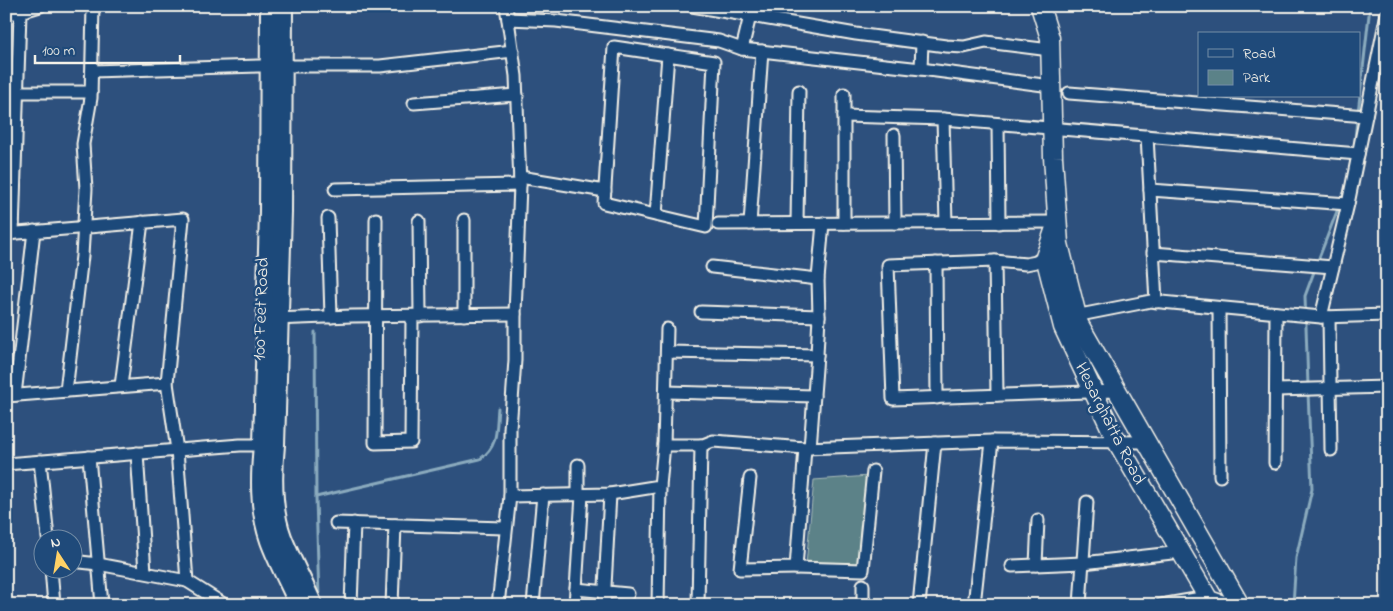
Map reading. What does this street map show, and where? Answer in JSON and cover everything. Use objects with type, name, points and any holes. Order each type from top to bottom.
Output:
[{"type":"main road","name":"100 Feet Road","points":[[269,6],[276,66],[283,212],[272,319],[269,445],[279,522],[283,536],[314,605]]},
{"type":"main road","name":"100 Feet Road","points":[[276,66],[284,6]]},
{"type":"main road","name":"Hesarghatta Road","points":[[1040,6],[1050,38],[1052,129],[1059,244],[1079,324],[1240,605]]},
{"type":"main road","name":"Hesarghatta Road","points":[[1057,222],[1045,257],[1063,327],[1117,442],[1181,552],[1215,601]]},
{"type":"main road","name":"100 Feet Road","points":[[269,445],[259,474],[265,525],[269,541],[298,605]]},
{"type":"street","points":[[6,12],[20,12],[40,6]]},
{"type":"street","points":[[66,391],[86,189],[83,144],[91,92],[93,6]]},
{"type":"street","points":[[498,605],[510,496],[510,429],[515,360],[520,181],[517,95],[506,6]]},
{"type":"street","points":[[692,6],[856,34],[964,47],[986,42],[1050,50]]},
{"type":"street","points":[[20,12],[12,92],[10,233],[183,219],[167,383],[177,450],[187,581]]},
{"type":"street","points":[[1331,450],[1330,389],[1325,317],[1333,268],[1387,14]]},
{"type":"street","points":[[742,49],[750,16]]},
{"type":"street","points":[[508,19],[556,21],[719,41],[742,49],[922,68],[1051,86]]},
{"type":"street","points":[[922,42],[922,68]]},
{"type":"street","points":[[614,47],[714,62],[706,227],[604,203],[605,191],[614,47]]},
{"type":"street","points":[[92,71],[276,66],[380,66],[513,51]]},
{"type":"street","points":[[750,224],[762,51]]},
{"type":"street","points":[[656,215],[668,55]]},
{"type":"street","points":[[798,223],[799,91]]},
{"type":"street","points":[[12,92],[91,92]]},
{"type":"street","points":[[1069,93],[1366,116]]},
{"type":"street","points":[[844,94],[844,223]]},
{"type":"street","points":[[414,103],[517,95]]},
{"type":"street","points":[[844,116],[943,118],[1052,129],[1358,154]]},
{"type":"street","points":[[943,118],[946,223]]},
{"type":"street","points":[[998,124],[999,222]]},
{"type":"street","points":[[894,135],[895,223]]},
{"type":"street","points":[[1147,136],[1156,302]]},
{"type":"street","points":[[335,189],[520,181],[605,191]]},
{"type":"street","points":[[1150,190],[1348,204]]},
{"type":"street","points":[[328,218],[331,317]]},
{"type":"street","points":[[376,219],[374,443],[411,442],[418,221]]},
{"type":"street","points":[[464,220],[464,315]]},
{"type":"street","points":[[121,386],[142,222]]},
{"type":"street","points":[[718,224],[1057,222]]},
{"type":"street","points":[[796,568],[814,396],[819,316],[818,279],[823,223]]},
{"type":"street","points":[[34,231],[11,395],[167,383]]},
{"type":"street","points":[[1059,244],[1045,257],[1036,262],[1026,264],[995,260],[888,265],[893,399],[1116,391]]},
{"type":"street","points":[[1154,253],[1333,268]]},
{"type":"street","points":[[995,260],[997,395]]},
{"type":"street","points":[[936,263],[937,398]]},
{"type":"street","points":[[712,267],[818,279]]},
{"type":"street","points":[[1080,315],[1156,302],[1325,317],[1387,315]]},
{"type":"street","points":[[1219,308],[1220,476]]},
{"type":"street","points":[[701,312],[819,316]]},
{"type":"street","points":[[1275,463],[1276,313]]},
{"type":"street","points":[[272,319],[515,314]]},
{"type":"street","points":[[658,605],[660,486],[664,445],[667,329]]},
{"type":"street","points":[[667,352],[817,355]]},
{"type":"street","points":[[1276,390],[1387,387]]},
{"type":"street","points":[[666,392],[814,396]]},
{"type":"street","points":[[664,445],[701,445],[713,441],[808,448],[992,441],[1145,442]]},
{"type":"street","points":[[974,605],[992,441]]},
{"type":"street","points":[[919,605],[935,444]]},
{"type":"street","points":[[6,464],[177,450],[269,445]]},
{"type":"street","points":[[698,605],[701,445]]},
{"type":"street","points":[[137,453],[145,572]]},
{"type":"street","points":[[89,457],[102,605]]},
{"type":"street","points":[[40,461],[47,528]]},
{"type":"street","points":[[575,605],[580,495],[578,465]]},
{"type":"street","points":[[750,478],[740,569],[863,570],[873,471]]},
{"type":"street","points":[[510,496],[610,494],[660,486]]},
{"type":"street","points":[[604,605],[610,494]]},
{"type":"street","points":[[533,605],[543,495]]},
{"type":"street","points":[[1080,605],[1088,502]]},
{"type":"street","points":[[1036,565],[1038,520]]},
{"type":"street","points":[[336,523],[504,528]]},
{"type":"street","points":[[351,605],[354,523]]},
{"type":"street","points":[[392,605],[395,525]]},
{"type":"street","points":[[1012,566],[1083,563],[1181,552]]},
{"type":"street","points":[[82,562],[187,581],[225,605]]},
{"type":"street","points":[[52,578],[54,605]]},
{"type":"street","points":[[863,585],[863,605]]},
{"type":"street","points":[[576,589],[628,594]]},
{"type":"street","points":[[1161,605],[1215,601]]},
{"type":"green space","points":[[869,476],[860,564],[806,565],[814,480]]},
{"type":"waterway","points":[[1360,95],[1370,6]]},
{"type":"waterway","points":[[1358,113],[1360,98]]},
{"type":"waterway","points":[[1354,150],[1357,119]]},
{"type":"waterway","points":[[1341,200],[1346,188]]},
{"type":"waterway","points":[[1317,263],[1339,206]]},
{"type":"waterway","points":[[1308,386],[1305,296],[1315,269]]},
{"type":"waterway","points":[[315,332],[319,599]]},
{"type":"waterway","points":[[1293,605],[1296,558],[1312,489],[1308,392]]},
{"type":"waterway","points":[[316,497],[480,459],[491,449],[494,443],[498,408]]}]
